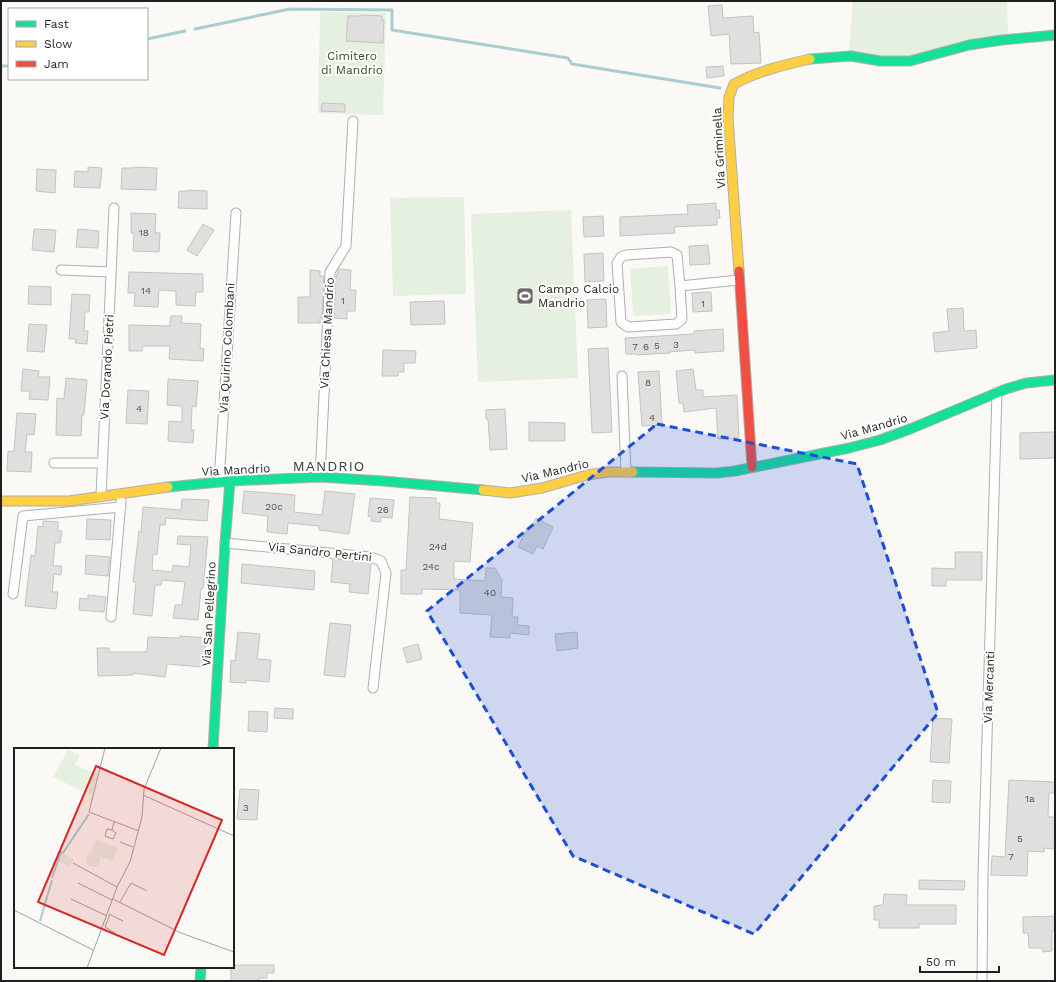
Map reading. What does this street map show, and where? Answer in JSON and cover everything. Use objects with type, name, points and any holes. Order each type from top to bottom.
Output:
[{"type":"street","name":"Via Griminella","points":[[752,467],[728,118],[729,97],[734,84],[747,77],[774,68],[810,59],[834,56],[851,56],[880,61],[910,61],[969,44],[1055,35]]},
{"type":"street","name":"Via Chiesa Mandrio","points":[[320,477],[330,272],[346,246],[353,122]]},
{"type":"street","name":"Via Dorando Pietri","points":[[101,496],[114,208]]},
{"type":"street","name":"Via Quirino Colombani","points":[[219,482],[236,213]]},
{"type":"street","points":[[671,252],[677,255],[680,286],[682,319],[676,324],[628,327],[621,322],[617,263],[621,257],[626,255],[671,252]]},
{"type":"street","points":[[61,270],[111,272]]},
{"type":"street","points":[[680,286],[739,280]]},
{"type":"street","points":[[622,376],[626,472]]},
{"type":"street","name":"Via Mandrio","points":[[1,501],[69,501],[165,487],[230,481],[320,477],[383,481],[510,493],[542,488],[587,475],[626,472],[717,473],[736,471],[849,448],[880,440],[918,426],[997,392],[1026,383],[1055,380]]},
{"type":"street","name":"Via Mercanti","points":[[982,981],[983,876],[997,392]]},
{"type":"street","points":[[54,463],[102,463]]},
{"type":"street","name":"Via San Pellegrino","points":[[214,748],[225,542],[230,481]]},
{"type":"street","points":[[111,616],[122,494]]},
{"type":"street","points":[[13,594],[23,516],[121,507]]},
{"type":"street","name":"Via Sandro Pertini","points":[[225,542],[371,557],[381,560],[386,573],[373,688]]},
{"type":"street","points":[[200,981],[201,968]]},
{"type":"highlighted area","points":[[657,424],[857,464],[938,713],[754,934],[573,856],[427,611]]},
{"type":"green space","points":[[853,1],[1007,1],[1008,38],[900,57],[848,59]]},
{"type":"green space","name":"Cimitero di Mandrio","points":[[320,12],[386,13],[383,115],[318,113]]},
{"type":"green space","points":[[464,197],[466,294],[393,296],[390,198]]},
{"type":"green space","name":"Campo Calcio Mandrio","points":[[571,210],[578,378],[478,382],[471,214]]},
{"type":"green space","points":[[668,266],[671,314],[633,316],[630,269]]},
{"type":"building","points":[[722,5],[723,18],[753,16],[754,33],[759,32],[761,63],[731,64],[729,34],[711,36],[708,6]]},
{"type":"building","points":[[348,16],[382,16],[382,21],[384,20],[383,43],[346,41]]},
{"type":"building","points":[[723,66],[724,76],[707,78],[706,67]]},
{"type":"building","points":[[322,103],[345,104],[345,112],[321,111]]},
{"type":"building","points":[[88,167],[102,168],[100,188],[74,187],[75,171],[88,172]]},
{"type":"building","points":[[122,168],[157,168],[156,190],[121,189]]},
{"type":"building","points":[[37,169],[56,170],[55,193],[36,191]]},
{"type":"building","points":[[179,191],[207,191],[207,209],[178,208]]},
{"type":"building","points":[[716,203],[716,210],[719,210],[720,218],[717,218],[717,225],[674,227],[675,233],[620,236],[620,217],[688,214],[687,205]]},
{"type":"building","points":[[131,213],[156,214],[155,233],[160,233],[159,252],[133,251],[134,233],[131,233]]},
{"type":"building","points":[[603,216],[604,236],[584,237],[583,217]]},
{"type":"building","points":[[203,224],[214,230],[197,256],[187,250]]},
{"type":"building","points":[[34,229],[56,230],[54,252],[32,250]]},
{"type":"building","points":[[78,229],[99,231],[98,248],[76,247]]},
{"type":"building","points":[[708,245],[710,264],[690,265],[689,246]]},
{"type":"building","points":[[603,253],[604,281],[585,282],[584,254]]},
{"type":"building","points":[[339,269],[351,270],[350,290],[356,290],[355,311],[347,311],[347,319],[334,318],[336,277]]},
{"type":"building","points":[[310,270],[320,271],[320,276],[324,276],[322,318],[320,318],[320,323],[298,323],[298,297],[310,297]]},
{"type":"building","points":[[129,272],[203,274],[203,292],[196,292],[195,306],[176,305],[176,291],[159,290],[158,307],[134,306],[135,293],[128,293]]},
{"type":"building","points":[[29,286],[51,287],[51,305],[28,304]]},
{"type":"building","points":[[711,292],[712,311],[693,312],[692,293]]},
{"type":"building","points":[[72,294],[90,295],[89,312],[85,312],[84,331],[88,331],[87,344],[75,343],[76,339],[69,339]]},
{"type":"building","points":[[606,299],[607,327],[588,328],[587,300]]},
{"type":"building","points":[[444,301],[445,324],[411,325],[410,302]]},
{"type":"building","points":[[963,308],[964,331],[976,330],[977,348],[935,352],[933,333],[949,331],[947,309]]},
{"type":"building","points":[[171,316],[182,316],[181,323],[201,324],[200,348],[204,349],[203,361],[169,359],[170,346],[143,346],[142,351],[129,351],[129,325],[170,326]]},
{"type":"building","points":[[29,324],[47,325],[44,352],[27,351]]},
{"type":"building","points":[[723,329],[724,351],[695,353],[695,350],[637,355],[626,354],[625,338],[694,334],[694,331]]},
{"type":"building","points":[[608,348],[612,432],[592,433],[588,349]]},
{"type":"building","points":[[383,350],[416,351],[415,363],[404,363],[404,372],[398,372],[398,376],[382,376]]},
{"type":"building","points":[[23,369],[39,371],[38,377],[50,377],[48,400],[29,399],[30,391],[21,391]]},
{"type":"building","points":[[693,369],[696,390],[703,390],[703,397],[737,395],[739,438],[718,439],[716,408],[684,412],[683,403],[679,403],[676,371]]},
{"type":"building","points":[[659,371],[662,425],[642,426],[638,372]]},
{"type":"building","points":[[66,378],[87,380],[84,415],[82,415],[81,436],[56,435],[57,398],[64,399]]},
{"type":"building","points":[[168,379],[198,381],[196,407],[192,406],[191,430],[194,430],[193,443],[168,441],[169,421],[182,422],[182,406],[167,405]]},
{"type":"building","points":[[128,390],[149,391],[147,424],[126,423]]},
{"type":"building","points":[[505,409],[507,449],[490,450],[486,410]]},
{"type":"building","points":[[17,413],[36,414],[34,435],[27,434],[25,452],[32,452],[31,472],[7,471],[8,451],[14,452]]},
{"type":"building","points":[[529,422],[565,423],[565,441],[529,441]]},
{"type":"building","points":[[1055,432],[1055,458],[1020,459],[1020,433]]},
{"type":"building","points":[[244,491],[295,495],[294,512],[322,515],[325,491],[355,494],[349,534],[319,530],[319,526],[288,523],[287,534],[267,532],[268,516],[242,513]]},
{"type":"building","points":[[410,497],[436,498],[436,503],[440,503],[439,519],[473,523],[470,562],[454,561],[454,579],[485,581],[486,568],[495,568],[502,580],[501,597],[513,598],[512,617],[518,617],[517,625],[529,626],[529,635],[510,633],[510,638],[490,637],[492,615],[460,613],[460,590],[422,589],[422,594],[401,594],[401,570],[406,570]]},
{"type":"building","points":[[370,498],[394,500],[392,518],[381,517],[381,522],[371,521],[372,517],[368,516]]},
{"type":"building","points":[[182,499],[209,500],[207,521],[166,518],[165,525],[160,525],[157,555],[153,554],[152,570],[172,572],[173,565],[189,567],[191,545],[177,544],[178,536],[208,537],[203,589],[201,588],[198,620],[173,618],[175,605],[182,605],[185,582],[162,580],[161,585],[155,585],[152,616],[133,614],[136,582],[133,582],[139,531],[141,532],[143,507],[181,510]]},
{"type":"building","points":[[536,518],[553,527],[543,549],[537,546],[533,554],[518,547],[527,528],[530,530]]},
{"type":"building","points":[[87,519],[111,520],[110,540],[86,539]]},
{"type":"building","points":[[43,521],[58,522],[58,531],[62,531],[60,543],[55,543],[53,566],[62,566],[61,575],[54,574],[52,592],[58,592],[56,609],[25,606],[31,555],[35,556],[38,526],[43,527]]},
{"type":"building","points":[[955,552],[982,552],[982,580],[946,580],[946,586],[932,586],[932,568],[955,569]]},
{"type":"building","points":[[86,555],[110,557],[108,576],[85,574]]},
{"type":"building","points":[[333,559],[371,563],[368,594],[349,592],[350,584],[331,582]]},
{"type":"building","points":[[242,564],[315,571],[314,590],[241,583]]},
{"type":"building","points":[[88,595],[106,597],[104,612],[79,610],[80,598],[88,599]]},
{"type":"building","points":[[330,623],[351,625],[345,677],[324,675]]},
{"type":"building","points":[[238,632],[260,634],[257,659],[271,660],[269,682],[246,680],[246,683],[230,682],[231,660],[235,661]]},
{"type":"building","points":[[577,632],[578,648],[557,651],[555,634]]},
{"type":"building","points":[[180,636],[206,638],[203,667],[167,664],[165,677],[133,673],[133,675],[98,676],[97,648],[109,648],[109,652],[147,652],[148,637],[180,638]]},
{"type":"building","points":[[418,644],[422,659],[407,663],[403,648]]},
{"type":"building","points":[[275,708],[293,709],[293,719],[274,718]]},
{"type":"building","points":[[249,711],[268,712],[267,732],[248,731]]},
{"type":"building","points":[[933,718],[952,719],[949,763],[930,762]]},
{"type":"building","points":[[933,780],[951,781],[950,803],[932,802]]},
{"type":"building","points":[[1009,780],[1055,782],[1055,793],[1049,793],[1048,817],[1055,817],[1055,849],[1044,848],[1044,852],[1028,851],[1027,876],[991,875],[992,856],[1005,857]]},
{"type":"building","points":[[240,789],[259,790],[257,820],[237,819]]},
{"type":"building","points":[[919,880],[965,881],[964,890],[919,889]]},
{"type":"building","points":[[884,894],[907,895],[906,905],[956,905],[956,924],[919,924],[919,928],[879,928],[879,920],[874,920],[874,906],[883,905]]},
{"type":"building","points":[[1055,916],[1055,931],[1052,931],[1052,951],[1043,952],[1042,948],[1029,948],[1028,933],[1023,933],[1023,917]]},
{"type":"building","points":[[234,965],[274,965],[274,973],[267,973],[267,978],[259,978],[259,981],[231,981],[231,968],[234,968]]},
{"type":"waterway","points":[[195,29],[290,9],[392,10],[392,30],[568,58],[572,64],[720,88]]},
{"type":"waterway","points":[[148,39],[185,31]]},
{"type":"waterway","points":[[1,66],[8,66]]},
{"type":"traffic: fast","points":[[810,59],[851,56],[880,61],[910,61],[969,45],[1055,35]]},
{"type":"traffic: fast","points":[[633,472],[717,473],[735,471],[849,448],[880,440],[910,429],[1006,389],[1026,383],[1055,380]]},
{"type":"traffic: fast","points":[[168,487],[230,481],[320,477],[483,490]]},
{"type":"traffic: fast","points":[[213,748],[230,481]]},
{"type":"traffic: fast","points":[[200,981],[201,968]]},
{"type":"traffic: slow","points":[[739,271],[728,118],[729,97],[734,84],[743,79],[771,69],[810,59]]},
{"type":"traffic: slow","points":[[483,490],[510,493],[542,488],[587,475],[608,472],[633,472]]},
{"type":"traffic: slow","points":[[1,501],[69,501],[168,487]]},
{"type":"traffic: jam","points":[[739,271],[752,467]]},
{"type":"place","name":"Campo Calcio Mandrio","points":[[525,296]]},
{"type":"district","name":"MANDRIO","points":[[329,466]]}]
